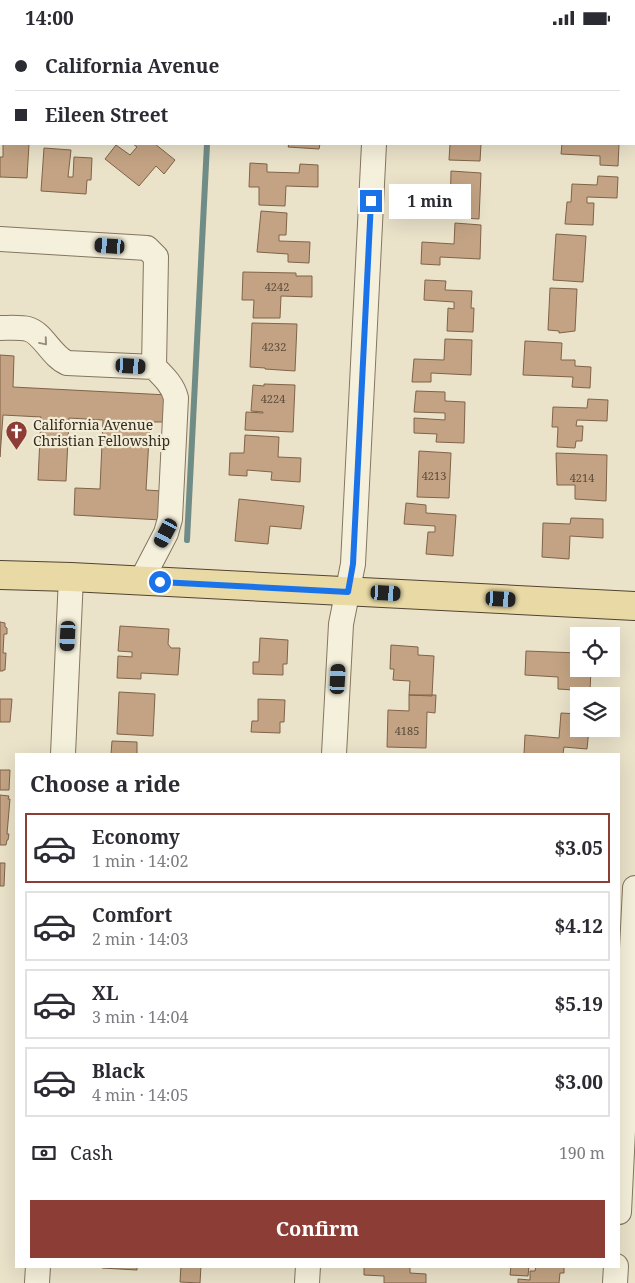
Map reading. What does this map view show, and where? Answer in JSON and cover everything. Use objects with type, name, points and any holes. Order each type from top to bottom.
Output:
[{"type":"main road","points":[[0,575],[635,606]]},
{"type":"street","points":[[334,753],[341,624],[353,564],[374,145]]},
{"type":"street","points":[[0,239],[147,248],[156,257],[154,367]]},
{"type":"street","points":[[0,328],[29,329],[37,334],[58,359],[66,363],[154,367],[175,391],[170,519],[166,533],[141,581]]},
{"type":"street","points":[[63,753],[71,577]]},
{"type":"street","points":[[620,1192],[635,888]]},
{"type":"street","points":[[37,1283],[38,1268]]},
{"type":"street","points":[[307,1283],[308,1268]]},
{"type":"street","points":[[615,1283],[616,1268]]},
{"type":"building","points":[[3,145],[29,145],[27,178],[0,177],[0,157],[3,157]]},
{"type":"building","points":[[116,145],[130,155],[137,147],[134,145],[156,145],[175,160],[164,174],[156,166],[139,186],[105,159]]},
{"type":"building","points":[[289,145],[320,145],[319,149],[288,147]]},
{"type":"building","points":[[450,145],[481,145],[480,161],[449,160]]},
{"type":"building","points":[[562,145],[619,145],[618,166],[600,165],[600,156],[561,154]]},
{"type":"building","points":[[44,148],[71,150],[68,177],[73,177],[74,157],[92,158],[91,180],[87,180],[86,194],[41,191]]},
{"type":"building","points":[[250,163],[267,164],[267,172],[299,173],[300,164],[318,165],[318,187],[286,186],[285,206],[259,205],[259,187],[249,187]]},
{"type":"building","points":[[451,171],[481,173],[479,219],[450,217]]},
{"type":"building","points":[[598,176],[618,177],[617,198],[587,197],[587,203],[594,203],[593,225],[565,224],[567,202],[571,202],[572,184],[597,185]]},
{"type":"building","points":[[261,211],[287,213],[286,235],[279,235],[279,241],[310,242],[309,263],[288,262],[288,254],[257,252]]},
{"type":"building","points":[[455,223],[481,225],[480,259],[440,257],[440,265],[421,264],[422,242],[454,244]]},
{"type":"building","points":[[556,234],[586,236],[583,282],[553,280]]},
{"type":"building","points":[[243,272],[296,273],[296,276],[312,276],[312,297],[281,296],[280,318],[253,318],[254,300],[242,300]]},
{"type":"building","points":[[425,280],[446,281],[445,290],[472,291],[471,308],[474,308],[473,332],[447,331],[448,308],[454,309],[454,302],[424,300]]},
{"type":"building","points":[[550,288],[577,289],[575,331],[559,333],[559,331],[548,330]]},
{"type":"building","points":[[252,323],[297,324],[295,371],[250,367]]},
{"type":"building","points":[[445,339],[472,340],[471,375],[431,373],[431,382],[412,382],[414,359],[444,360]]},
{"type":"building","points":[[525,341],[562,343],[561,360],[575,360],[575,366],[591,367],[590,388],[572,387],[573,377],[523,375]]},
{"type":"building","points":[[0,355],[14,356],[13,387],[168,395],[167,422],[150,422],[146,490],[162,491],[161,520],[74,515],[75,488],[100,489],[103,420],[69,418],[66,481],[38,480],[41,417],[3,415],[0,457]]},
{"type":"building","points":[[264,384],[295,385],[293,432],[245,430],[246,412],[263,413],[251,411],[253,385],[264,386]]},
{"type":"building","points":[[416,391],[445,392],[445,401],[465,402],[464,443],[436,442],[437,434],[414,433],[414,418],[445,420],[445,413],[414,412]]},
{"type":"building","points":[[588,399],[608,400],[607,421],[577,420],[576,426],[583,426],[582,441],[576,441],[575,448],[557,447],[558,427],[552,427],[553,407],[587,408]]},
{"type":"building","points":[[245,435],[279,437],[278,457],[301,458],[300,482],[271,480],[272,472],[247,470],[247,476],[229,475],[230,453],[244,453]]},
{"type":"building","points":[[419,451],[451,453],[449,498],[417,497]]},
{"type":"building","points":[[556,453],[607,455],[606,501],[575,499],[575,485],[557,485]]},
{"type":"building","points":[[239,499],[304,506],[301,529],[270,526],[268,544],[235,541]]},
{"type":"building","points":[[406,503],[426,505],[426,513],[456,515],[453,556],[426,554],[428,532],[435,532],[435,526],[404,524]]},
{"type":"building","points":[[571,518],[603,519],[603,538],[570,536],[569,559],[542,557],[543,523],[570,524]]},
{"type":"building","points":[[0,622],[5,623],[7,628],[7,634],[4,634],[3,653],[6,653],[5,670],[3,671],[0,671]]},
{"type":"building","points":[[120,626],[169,629],[168,644],[171,648],[180,648],[178,675],[141,673],[141,679],[117,678],[118,656],[132,657],[132,652],[118,651]]},
{"type":"building","points":[[260,638],[288,640],[287,664],[283,664],[283,675],[253,674],[253,662],[259,662]]},
{"type":"building","points":[[391,645],[418,647],[418,655],[434,656],[432,696],[409,695],[410,681],[393,680],[394,669],[390,669]]},
{"type":"building","points":[[526,651],[570,653],[570,677],[591,677],[590,687],[558,689],[558,677],[525,675]]},
{"type":"building","points":[[119,692],[155,694],[153,736],[117,734]]},
{"type":"building","points":[[409,695],[436,695],[435,713],[427,712],[426,748],[387,747],[388,710],[409,711]]},
{"type":"building","points":[[0,699],[12,699],[10,722],[0,722]]},
{"type":"building","points":[[258,699],[285,700],[284,722],[280,722],[280,733],[251,732],[252,721],[258,721]]},
{"type":"building","points":[[561,713],[570,714],[570,737],[588,737],[587,749],[564,747],[563,753],[524,753],[525,735],[559,738]]},
{"type":"building","points":[[112,741],[137,742],[137,753],[111,753]]},
{"type":"building","points":[[0,770],[10,770],[9,790],[0,790]]},
{"type":"building","points":[[0,795],[9,796],[8,799],[10,799],[7,834],[9,834],[6,845],[0,845]]},
{"type":"building","points":[[0,863],[5,863],[4,886],[0,886]]},
{"type":"building","points":[[102,1268],[137,1268],[137,1270]]},
{"type":"building","points":[[181,1268],[201,1268],[200,1283],[180,1282]]},
{"type":"building","points":[[364,1268],[410,1268],[410,1273],[426,1274],[426,1283],[384,1283],[384,1276],[364,1275]]},
{"type":"building","points":[[511,1268],[529,1268],[528,1276],[510,1275]]},
{"type":"building","points":[[536,1268],[564,1268],[564,1273],[560,1273],[559,1283],[518,1283],[518,1279],[530,1280],[530,1271],[535,1271]]},
{"type":"waterway","points":[[187,540],[207,145]]},
{"type":"place","name":"California Avenue Christian Fellowship","points":[[17,451]]},
{"type":"route","points":[[160,582],[348,592],[353,564],[371,201]]}]
